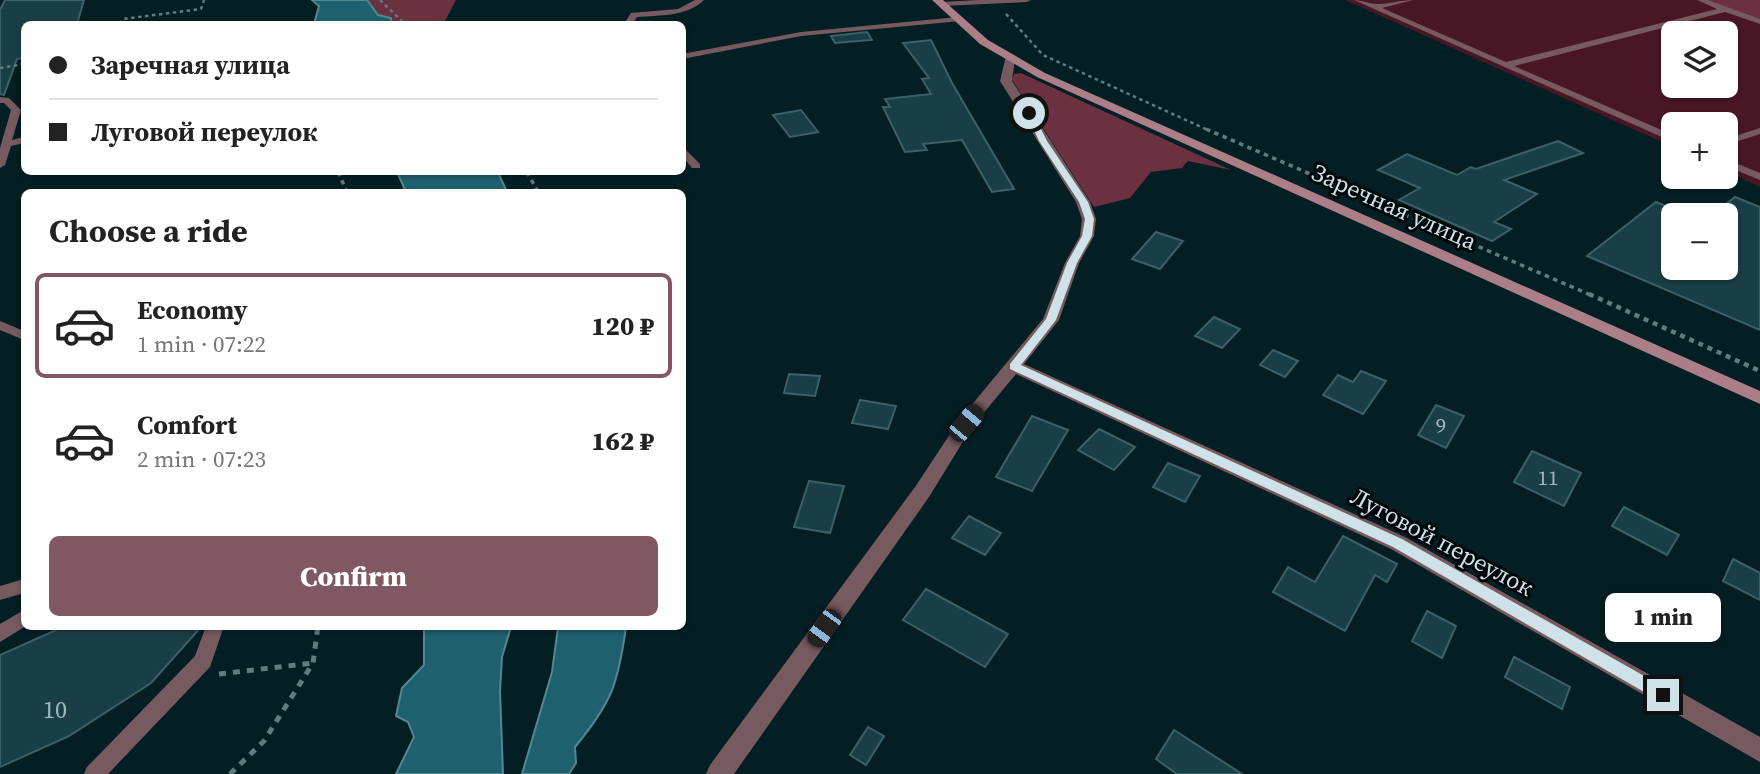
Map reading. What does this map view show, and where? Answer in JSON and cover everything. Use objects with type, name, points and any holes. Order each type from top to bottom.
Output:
[{"type":"street","name":"Заречная улица","points":[[940,2],[984,42],[1010,58],[1123,113],[1760,398]]},
{"type":"street","points":[[719,774],[922,492],[966,423],[1051,320],[1072,263],[1087,236],[1089,219],[1070,179],[1006,80],[1010,58]]},
{"type":"street","name":"Луговой переулок","points":[[1014,366],[1398,543],[1760,750]]},
{"type":"lane","points":[[630,21],[634,15],[676,10],[695,5],[700,0]]},
{"type":"lane","points":[[940,2],[1027,0]]},
{"type":"lane","points":[[1359,0],[1661,134]]},
{"type":"lane","points":[[1375,7],[1409,0]]},
{"type":"lane","points":[[1701,0],[1760,22]]},
{"type":"lane","points":[[1506,65],[1726,9]]},
{"type":"lane","points":[[686,56],[801,34],[958,19]]},
{"type":"lane","points":[[0,100],[6,100],[20,109],[0,165]]},
{"type":"lane","points":[[1738,138],[1760,131]]},
{"type":"lane","points":[[6,144],[21,142]]},
{"type":"lane","points":[[686,154],[696,166]]},
{"type":"lane","points":[[1738,167],[1760,177]]},
{"type":"lane","points":[[0,325],[21,335]]},
{"type":"lane","points":[[0,593],[21,587]]},
{"type":"lane","points":[[0,634],[21,620]]},
{"type":"lane","points":[[94,774],[203,661],[214,630]]},
{"type":"path","points":[[122,21],[201,9],[204,0]]},
{"type":"path","points":[[380,0],[402,21]]},
{"type":"path","points":[[996,2],[1043,55],[1224,137],[1500,254],[1760,371]]},
{"type":"path","points":[[0,68],[21,64]]},
{"type":"path","points":[[230,774],[264,741],[313,663],[317,630]]},
{"type":"path","points":[[187,677],[313,663]]},
{"type":"shaded area","points":[[367,0],[456,0],[445,21],[391,21],[391,18],[378,15]]},
{"type":"shaded area","points":[[1345,0],[1708,0],[1760,20],[1760,187],[1738,177],[1738,112],[1661,112],[1661,142]]},
{"type":"shaded area","points":[[1708,0],[1760,0],[1760,20]]},
{"type":"shaded area","points":[[1021,73],[1231,170],[1188,161],[1182,168],[1151,172],[1130,198],[1094,207],[1012,80],[1014,74]]},
{"type":"water","points":[[312,0],[367,0],[378,15],[391,18],[391,21],[315,21],[319,6]]},
{"type":"water","points":[[398,175],[499,175],[506,189],[405,189]]},
{"type":"water","points":[[424,630],[510,630],[502,657],[500,691],[503,774],[396,774],[414,737],[408,722],[396,716],[402,688],[424,665]]},
{"type":"water","points":[[558,630],[626,630],[620,663],[611,692],[575,747],[576,763],[569,774],[522,774],[552,672]]},
{"type":"building","points":[[5,0],[84,0],[78,21],[21,21],[21,58],[17,59],[4,95],[0,94],[0,10]]},
{"type":"building","points":[[867,32],[872,40],[835,43],[831,36]]},
{"type":"building","points":[[931,40],[952,83],[1014,189],[992,192],[962,140],[923,144],[927,150],[905,152],[883,107],[890,107],[885,99],[931,94],[922,79],[929,78],[903,43]]},
{"type":"building","points":[[801,110],[818,132],[790,137],[773,115]]},
{"type":"building","points":[[1558,141],[1583,153],[1504,180],[1537,194],[1494,222],[1511,229],[1492,241],[1399,200],[1420,188],[1378,170],[1407,154],[1457,175],[1471,167],[1476,169]]},
{"type":"building","points":[[1735,197],[1760,207],[1760,330],[1587,256],[1656,202],[1661,204],[1661,280],[1738,280],[1738,203],[1727,203]]},
{"type":"building","points":[[1156,232],[1183,241],[1160,269],[1132,259]]},
{"type":"building","points":[[1214,317],[1240,329],[1222,348],[1195,336]]},
{"type":"building","points":[[1273,350],[1298,361],[1285,377],[1260,365]]},
{"type":"building","points":[[1361,371],[1386,381],[1363,414],[1323,395],[1338,375],[1353,382]]},
{"type":"building","points":[[789,374],[820,376],[815,396],[784,393]]},
{"type":"building","points":[[860,400],[896,406],[888,429],[852,423]]},
{"type":"building","points":[[1436,405],[1464,416],[1446,448],[1418,435]]},
{"type":"building","points":[[1032,416],[1068,430],[1032,491],[996,477]]},
{"type":"building","points":[[1099,429],[1135,447],[1114,470],[1078,450]]},
{"type":"building","points":[[1532,451],[1581,473],[1564,506],[1514,482]]},
{"type":"building","points":[[1168,463],[1200,476],[1185,502],[1153,487]]},
{"type":"building","points":[[809,481],[844,486],[830,533],[794,527]]},
{"type":"building","points":[[1624,507],[1679,535],[1667,555],[1612,526]]},
{"type":"building","points":[[969,516],[1001,533],[985,555],[952,538]]},
{"type":"building","points":[[1343,536],[1397,564],[1387,582],[1375,575],[1345,631],[1273,592],[1288,567],[1315,582]]},
{"type":"building","points":[[1733,559],[1760,573],[1760,600],[1723,581]]},
{"type":"building","points":[[926,589],[1008,634],[985,667],[903,620]]},
{"type":"building","points":[[1427,611],[1456,626],[1442,658],[1412,641]]},
{"type":"building","points":[[56,630],[198,630],[151,683],[69,736],[0,767],[0,655]]},
{"type":"building","points":[[1514,657],[1570,687],[1562,709],[1505,677]]},
{"type":"building","points":[[868,727],[884,736],[866,765],[850,755]]},
{"type":"building","points":[[1174,730],[1242,774],[1177,774],[1156,759]]},
{"type":"route","points":[[1029,113],[1043,141],[1070,179],[1089,219],[1087,236],[1072,263],[1051,320],[1014,366],[1398,543],[1663,695]]}]
